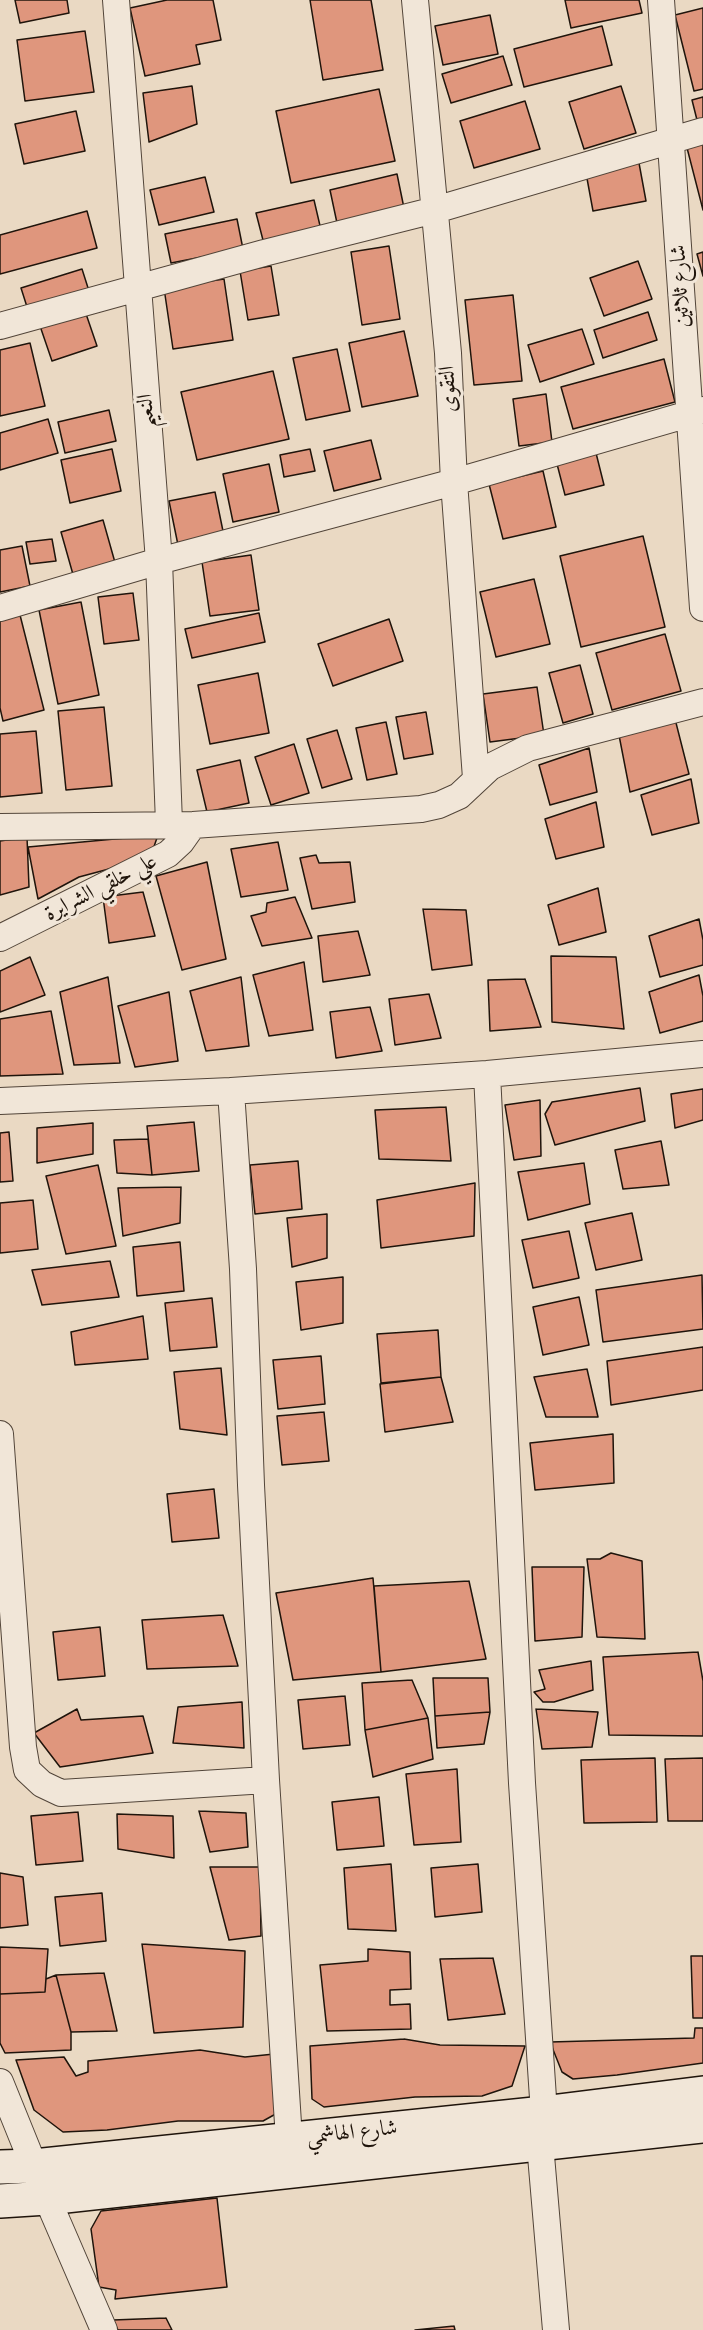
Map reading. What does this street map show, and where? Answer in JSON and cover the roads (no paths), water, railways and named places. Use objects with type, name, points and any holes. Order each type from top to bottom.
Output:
[{"type":"main road","name":"شارع الهاشمي","points":[[0,2167],[34,2166],[544,2113],[703,2093]]},
{"type":"main road","name":"شارع الهاشمي","points":[[0,2201],[47,2198],[703,2127]]},
{"type":"main road","points":[[34,2166],[47,2198]]},
{"type":"street","name":"النعيم","points":[[116,0],[181,824]]},
{"type":"street","name":"التقوى","points":[[415,0],[448,353],[454,482],[476,778]]},
{"type":"street","name":"شارع ثلاثين","points":[[662,0],[696,412],[703,608]]},
{"type":"street","points":[[0,326],[138,286],[435,210],[703,130]]},
{"type":"street","points":[[0,609],[159,561],[454,482],[696,412]]},
{"type":"street","points":[[0,827],[181,824],[421,809],[439,805],[459,796],[476,778],[505,758],[528,748],[703,702]]},
{"type":"street","name":"علي خلقي الشرايرة","points":[[0,938],[160,858],[181,842],[181,824]]},
{"type":"street","points":[[0,1101],[231,1091],[487,1074],[703,1054]]},
{"type":"street","points":[[487,1074],[522,1783],[544,2113]]},
{"type":"street","points":[[231,1091],[243,1269],[266,1780],[289,2139]]},
{"type":"street","points":[[0,1434],[22,1747],[27,1770],[42,1784],[60,1793],[266,1780]]},
{"type":"street","points":[[0,2082],[34,2166]]},
{"type":"street","points":[[540,2144],[556,2330]]},
{"type":"street","points":[[47,2198],[104,2330]]}]
